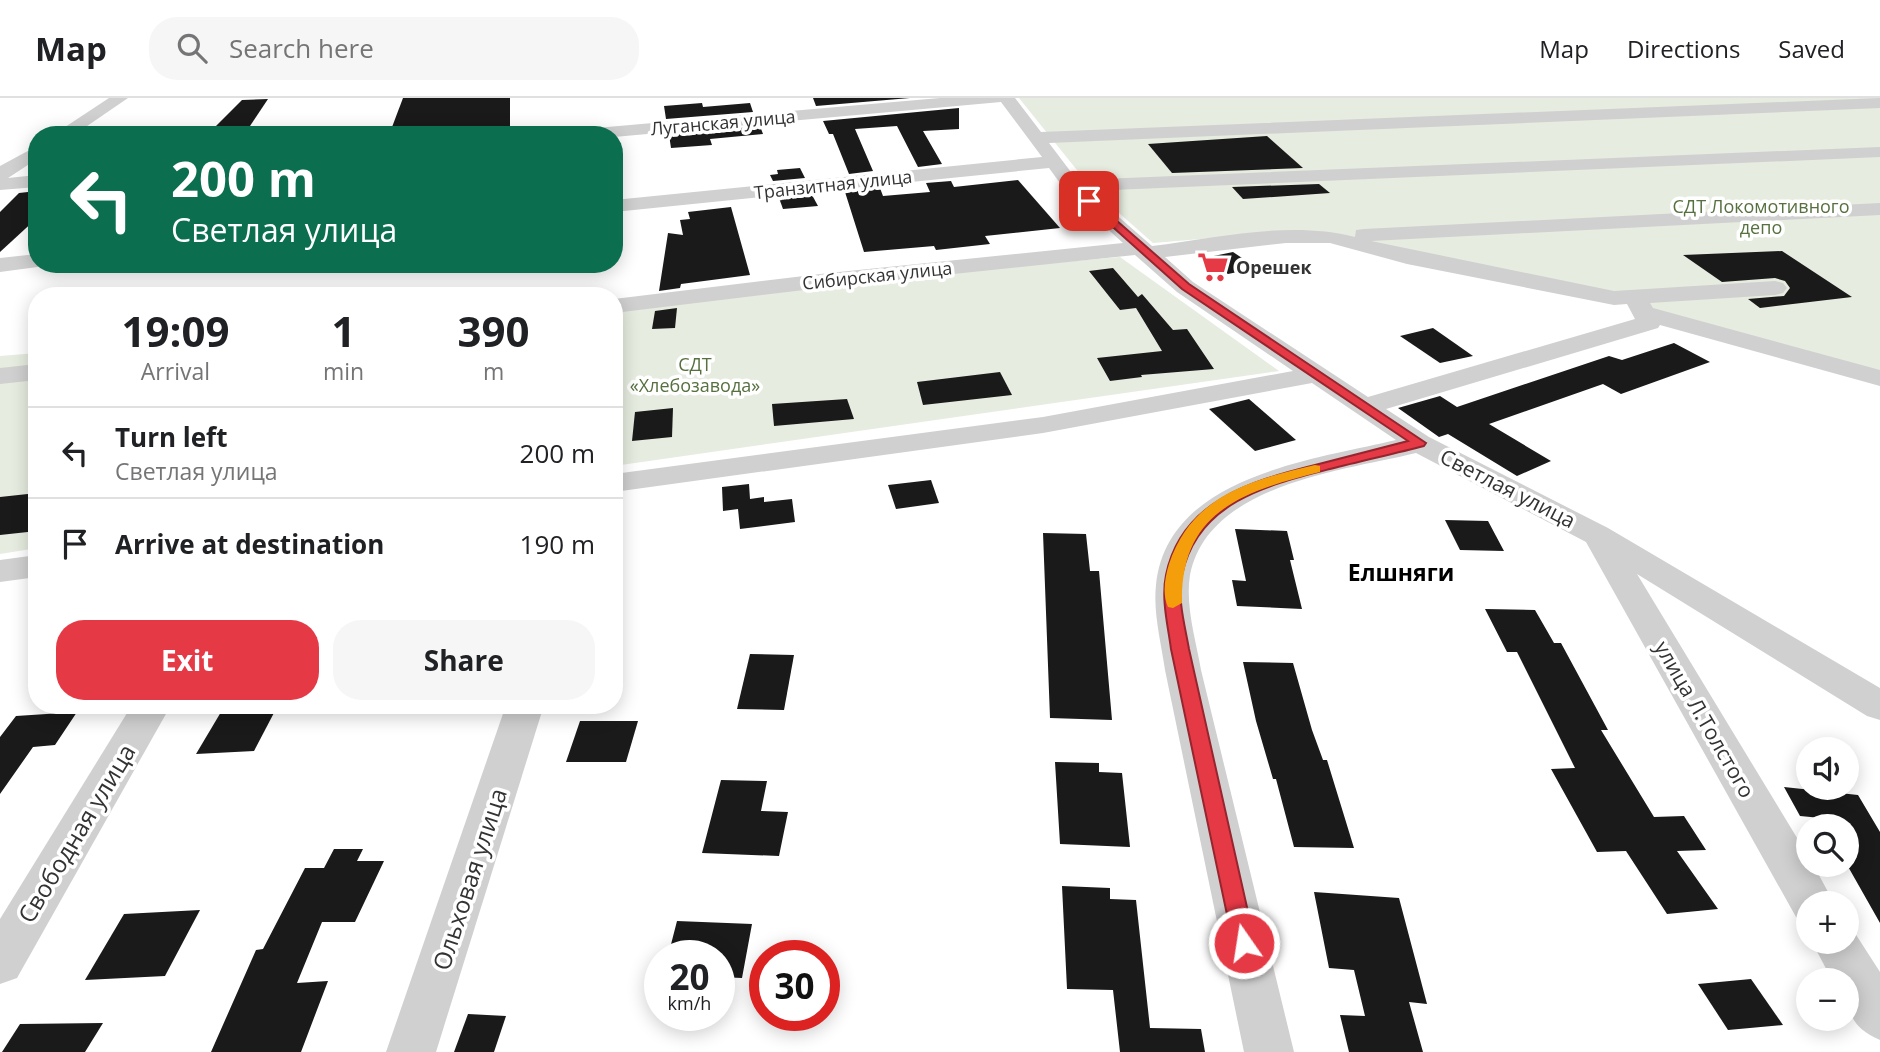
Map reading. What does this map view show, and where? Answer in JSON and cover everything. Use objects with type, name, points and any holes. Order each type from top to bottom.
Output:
[{"type":"street","points":[[76,126],[120,98],[129,98]]},
{"type":"street","name":"Луганская улица","points":[[623,131],[998,98]]},
{"type":"street","name":"Светлая улица","points":[[1007,98],[1072,186],[1185,287],[1419,443],[1597,534],[1880,706]]},
{"type":"street","points":[[1035,138],[1880,103]]},
{"type":"street","points":[[1072,186],[1880,152]]},
{"type":"street","points":[[0,161],[28,155]]},
{"type":"street","points":[[0,174],[28,156]]},
{"type":"street","name":"Транзитная улица","points":[[623,205],[1052,162]]},
{"type":"street","points":[[0,184],[28,182]]},
{"type":"street","points":[[1330,237],[1880,209]]},
{"type":"street","name":"Сибирская улица","points":[[623,305],[830,280],[1286,237],[1330,237]]},
{"type":"street","points":[[1330,237],[1407,257],[1638,305],[1880,378]]},
{"type":"street","points":[[0,265],[28,262]]},
{"type":"street","points":[[1638,305],[1775,288]]},
{"type":"street","points":[[1364,407],[1649,323],[1638,305]]},
{"type":"street","points":[[0,376],[28,373]]},
{"type":"street","points":[[623,482],[1043,425],[1314,374]]},
{"type":"street","points":[[1269,1052],[1183,670],[1174,607],[1173,576],[1183,547],[1196,526],[1217,506],[1240,492],[1265,481],[1419,443]]},
{"type":"street","name":"улица Л.Толстого","points":[[1597,534],[1805,891]]},
{"type":"street","points":[[0,571],[28,567]]},
{"type":"street","name":"Свободная улица","points":[[0,962],[147,714]]},
{"type":"street","name":"Ольховая улица","points":[[411,1052],[522,714]]},
{"type":"street","points":[[1842,954],[1880,1016]]},
{"type":"green space","name":"СДТ Локомотивного депо","points":[[1019,98],[1880,98],[1880,372],[1655,310],[1295,231],[1153,243],[1093,190]]},
{"type":"green space","name":"СДТ «Хлебозавода»","points":[[1120,257],[1279,371],[623,465],[623,301]]},
{"type":"green space","points":[[28,354],[28,549],[0,554],[0,356]]},
{"type":"building","points":[[403,98],[510,98],[510,126],[392,126]]},
{"type":"building","points":[[813,98],[910,98],[816,106]]},
{"type":"building","points":[[268,99],[250,126],[216,126],[242,100]]},
{"type":"building","points":[[702,103],[703,107],[750,103],[753,112],[666,119],[664,106]]},
{"type":"building","points":[[959,108],[959,129],[923,131],[942,164],[918,167],[897,126],[855,129],[873,171],[849,174],[833,134],[829,134],[823,121]]},
{"type":"building","points":[[760,126],[763,134],[710,139],[712,145],[671,148],[669,135]]},
{"type":"building","points":[[1267,136],[1303,168],[1172,173],[1148,144]]},
{"type":"building","points":[[800,168],[805,178],[773,181],[770,175],[778,174],[777,170]]},
{"type":"building","points":[[1018,180],[1060,228],[985,236],[990,244],[936,250],[934,246],[864,252],[845,192],[880,188],[883,196],[930,192],[926,183],[951,181],[954,187]]},
{"type":"building","points":[[1319,184],[1330,193],[1243,199],[1232,187]]},
{"type":"building","points":[[28,192],[28,226],[0,252],[0,212],[19,193]]},
{"type":"building","points":[[812,195],[818,206],[783,209],[779,198]]},
{"type":"building","points":[[731,207],[750,275],[681,284],[680,288],[659,291],[668,233],[683,235],[680,220],[690,219],[688,212]]},
{"type":"building","points":[[1782,251],[1852,297],[1760,308],[1748,299],[1784,296],[1790,288],[1785,281],[1775,278],[1722,282],[1683,255]]},
{"type":"building","points":[[1233,252],[1257,268],[1228,274],[1204,258]]},
{"type":"building","points":[[1113,268],[1138,297],[1142,294],[1173,330],[1187,329],[1214,369],[1141,375],[1142,377],[1110,381],[1097,358],[1162,351],[1136,308],[1120,310],[1089,271]]},
{"type":"building","points":[[677,308],[675,328],[652,329],[655,311]]},
{"type":"building","points":[[1433,328],[1473,356],[1440,363],[1400,336]]},
{"type":"building","points":[[1674,343],[1710,362],[1621,394],[1603,384],[1489,424],[1551,461],[1517,476],[1448,434],[1439,437],[1398,408],[1440,396],[1457,407],[1609,356],[1622,360]]},
{"type":"building","points":[[1000,372],[1012,395],[923,405],[917,382]]},
{"type":"building","points":[[847,399],[854,419],[774,426],[772,404]]},
{"type":"building","points":[[1249,399],[1296,440],[1255,451],[1209,409]]},
{"type":"building","points":[[673,408],[672,437],[632,441],[635,412]]},
{"type":"building","points":[[931,480],[939,503],[896,509],[888,485]]},
{"type":"building","points":[[749,484],[750,499],[764,497],[764,502],[792,499],[795,522],[740,529],[738,509],[723,511],[722,487]]},
{"type":"building","points":[[28,494],[28,532],[0,535],[0,497]]},
{"type":"building","points":[[1445,520],[1488,521],[1504,551],[1460,550]]},
{"type":"building","points":[[1235,529],[1287,531],[1294,560],[1290,560],[1302,609],[1237,606],[1232,580],[1246,581]]},
{"type":"building","points":[[1043,533],[1086,534],[1090,571],[1099,571],[1112,720],[1050,718]]},
{"type":"building","points":[[1485,609],[1535,610],[1554,643],[1561,643],[1608,730],[1601,730],[1654,817],[1684,816],[1706,850],[1677,851],[1718,909],[1667,914],[1626,851],[1597,852],[1551,769],[1575,768],[1517,652],[1507,652]]},
{"type":"building","points":[[750,654],[794,655],[784,710],[737,709]]},
{"type":"building","points":[[1243,662],[1293,663],[1312,730],[1323,760],[1327,760],[1354,848],[1294,847],[1276,779],[1273,779],[1256,721]]},
{"type":"building","points":[[76,714],[55,745],[33,747],[0,794],[0,737],[16,716]]},
{"type":"building","points":[[220,714],[273,714],[254,751],[196,754]]},
{"type":"building","points":[[580,721],[638,721],[626,762],[566,762]]},
{"type":"building","points":[[1055,762],[1099,763],[1099,772],[1122,773],[1130,847],[1060,844]]},
{"type":"building","points":[[721,780],[767,781],[761,811],[788,812],[779,856],[702,853]]},
{"type":"building","points":[[1784,787],[1796,788],[1796,800],[1859,800],[1859,797],[1880,832],[1880,923],[1854,877],[1859,877],[1859,814],[1799,814]]},
{"type":"building","points":[[334,849],[363,849],[357,861],[384,861],[355,922],[322,922],[297,983],[328,981],[301,1052],[211,1052],[256,950],[263,949],[305,868],[324,868]]},
{"type":"building","points":[[1062,886],[1110,888],[1110,899],[1136,900],[1150,1028],[1201,1029],[1205,1052],[1120,1052],[1113,990],[1067,989]]},
{"type":"building","points":[[1314,892],[1399,898],[1427,1004],[1409,1002],[1423,1052],[1349,1052],[1340,1015],[1365,1016],[1354,970],[1329,968]]},
{"type":"building","points":[[200,910],[165,976],[85,980],[124,914]]},
{"type":"building","points":[[677,921],[752,924],[742,978],[735,978],[735,940],[672,940]]},
{"type":"building","points":[[1751,979],[1783,1025],[1728,1030],[1698,984]]},
{"type":"building","points":[[468,1014],[506,1016],[494,1052],[454,1052]]},
{"type":"building","points":[[103,1023],[85,1052],[2,1052],[20,1024]]},
{"type":"slow traffic","points":[[1173,603],[1173,576],[1183,547],[1196,526],[1217,506],[1265,481],[1315,469]]},
{"type":"place","name":"Орешек","points":[[1213,267]]},
{"type":"district","name":"Елшняги","points":[[1401,572]]},
{"type":"route","points":[[1089,201],[1185,287],[1419,443],[1265,481],[1240,492],[1217,506],[1196,526],[1183,547],[1173,576],[1174,607],[1183,670],[1244,943]]}]
